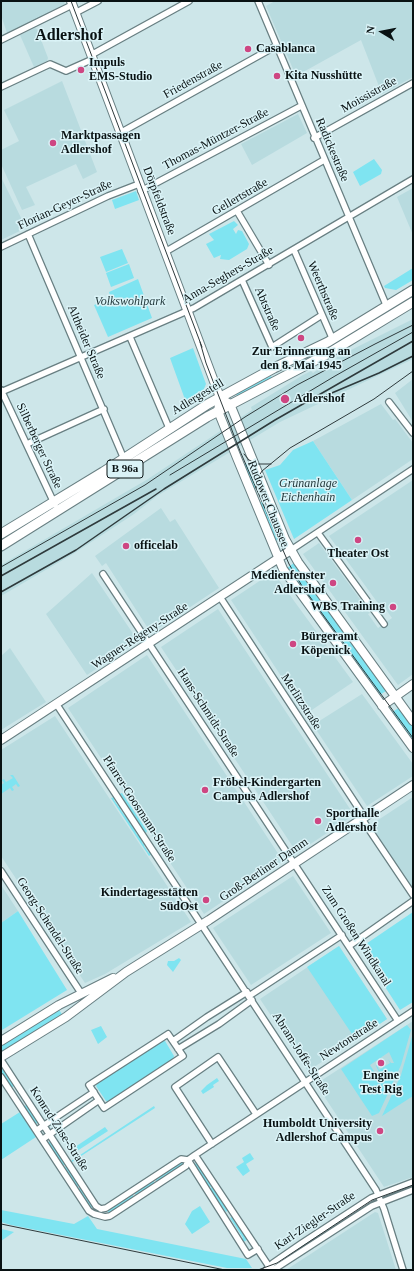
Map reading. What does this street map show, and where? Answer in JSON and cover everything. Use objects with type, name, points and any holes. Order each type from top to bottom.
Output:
[{"type":"main road","name":"Dörpfeldstraße","points":[[73,6],[220,398]]},
{"type":"main road","name":"Adlergestell","points":[[1,534],[124,459],[169,428],[250,380],[333,340],[413,290]]},
{"type":"main road","name":"Adlergestell","points":[[1,546],[218,411],[329,353],[413,302]]},
{"type":"main road","points":[[218,411],[220,398],[230,404]]},
{"type":"main road","name":"Rudower Chaussee","points":[[230,404],[290,550],[413,721]]},
{"type":"main road","name":"Rudower Chaussee","points":[[218,411],[278,559],[413,748]]},
{"type":"main road","name":"Wagner-Régeny-Straße","points":[[1,740],[57,705],[290,550]]},
{"type":"main road","points":[[382,706],[413,684]]},
{"type":"main road","name":"Groß-Berliner Damm","points":[[1,1041],[81,993],[126,972],[202,925],[413,785]]},
{"type":"main road","name":"Groß-Berliner Damm","points":[[1,1057],[87,1003],[126,972]]},
{"type":"main road","points":[[81,993],[87,1003]]},
{"type":"street","points":[[1,40],[73,6],[98,1]]},
{"type":"street","points":[[1,87],[50,64],[66,71],[189,1]]},
{"type":"street","name":"Radickestraße","points":[[258,1],[314,138],[387,307]]},
{"type":"street","name":"Friedenstraße","points":[[120,133],[276,46]]},
{"type":"street","name":"Moissistraße","points":[[314,138],[413,83]]},
{"type":"street","name":"Thomas-Müntzer-Straße","points":[[140,187],[301,106]]},
{"type":"street","name":"Gellertstraße","points":[[165,252],[324,160]]},
{"type":"street","name":"Anna-Seghers-Straße","points":[[1,391],[188,311],[269,265],[413,179]]},
{"type":"street","name":"Florian-Geyer-Straße","points":[[1,247],[108,196],[140,187]]},
{"type":"street","points":[[237,211],[269,265]]},
{"type":"street","name":"Altheider Straße","points":[[28,234],[104,409],[124,459]]},
{"type":"street","name":"Weerthstraße","points":[[294,250],[333,340]]},
{"type":"street","name":"Abtstraße","points":[[242,280],[272,347],[322,315]]},
{"type":"street","points":[[130,337],[169,428]]},
{"type":"street","name":"Silberberger Straße","points":[[1,391],[58,510]]},
{"type":"street","points":[[389,402],[413,433]]},
{"type":"street","points":[[27,444],[104,409]]},
{"type":"street","points":[[290,550],[318,533],[413,468]]},
{"type":"street","points":[[318,533],[384,624]]},
{"type":"street","name":"Hans-Schmidt-Straße","points":[[103,574],[295,863]]},
{"type":"street","name":"Merlitzstraße","points":[[220,597],[413,895]]},
{"type":"street","name":"Pfarrer-Goosmann-Straße","points":[[57,705],[202,925]]},
{"type":"street","name":"Zum Großen Windkanal","points":[[295,863],[398,1021]]},
{"type":"street","name":"Georg-Schendel-Straße","points":[[1,871],[81,993]]},
{"type":"street","points":[[349,946],[413,901]]},
{"type":"street","name":"Abram-Joffe-Straße","points":[[202,925],[380,1197],[403,1270]]},
{"type":"street","points":[[178,1048],[202,1035],[249,996],[342,935]]},
{"type":"street","points":[[173,1041],[207,1017],[249,996]]},
{"type":"street","name":"Newtonstraße","points":[[99,1216],[110,1216],[186,1166],[188,1160],[195,1155],[413,1011]]},
{"type":"street","points":[[168,1034],[178,1048],[183,1056],[104,1108],[90,1085],[168,1034]]},
{"type":"street","points":[[212,1144],[175,1087],[218,1057],[256,1114]]},
{"type":"street","name":"Konrad-Zuse-Straße","points":[[1,1060],[93,1200],[101,1209]]},
{"type":"street","name":"Konrad-Zuse-Straße","points":[[1,1077],[89,1211],[99,1216]]},
{"type":"street","points":[[37,1130],[94,1092]]},
{"type":"street","points":[[43,1139],[99,1100]]},
{"type":"street","points":[[195,1155],[234,1212],[270,1269]]},
{"type":"street","name":"Newtonstraße","points":[[101,1209],[106,1208],[181,1159],[188,1160]]},
{"type":"street","points":[[188,1160],[248,1255],[258,1249]]},
{"type":"street","points":[[380,1197],[413,1182]]},
{"type":"street","points":[[380,1197],[413,1190]]},
{"type":"street","name":"Karl-Ziegler-Straße","points":[[270,1269],[370,1207],[380,1197]]},
{"type":"street","points":[[99,1216],[101,1209]]},
{"type":"street","points":[[225,1219],[234,1212]]},
{"type":"shaded area","points":[[1,1],[64,1],[65,5],[7,33],[1,15]]},
{"type":"shaded area","points":[[275,1],[413,1],[413,77],[382,94],[361,40],[296,76],[266,6]]},
{"type":"shaded area","points":[[35,28],[37,29],[48,58],[47,61],[34,67],[20,35]]},
{"type":"shaded area","points":[[62,81],[97,172],[83,179],[76,164],[26,187],[35,205],[22,210],[1,164],[1,150],[19,141],[4,110]]},
{"type":"shaded area","points":[[298,114],[307,133],[252,165],[241,144]]},
{"type":"shaded area","points":[[1,177],[26,228],[1,240]]},
{"type":"shaded area","points":[[413,188],[413,235],[397,197]]},
{"type":"shaded area","points":[[413,319],[413,359],[280,422],[157,496],[134,514],[73,554],[1,596],[1,565],[148,479],[252,410],[251,407],[303,375],[311,371],[313,373],[327,363],[329,364],[336,360],[337,357]]},
{"type":"shaded area","points":[[413,379],[413,422],[395,393]]},
{"type":"shaded area","points":[[381,404],[393,420],[395,419],[413,443],[413,459],[352,500],[313,441]]},
{"type":"shaded area","points":[[413,480],[413,674],[398,685],[303,554],[319,543],[370,613],[368,614],[378,628],[392,618],[382,604],[380,606],[329,536]]},
{"type":"shaded area","points":[[161,508],[170,522],[175,519],[219,588],[151,633],[106,563],[102,566],[95,556]]},
{"type":"shaded area","points":[[273,572],[353,682],[306,714],[231,600]]},
{"type":"shaded area","points":[[92,573],[138,641],[87,675],[46,614]]},
{"type":"shaded area","points":[[218,609],[354,815],[297,853],[161,647]]},
{"type":"shaded area","points":[[10,648],[46,702],[1,730],[1,656]]},
{"type":"shaded area","points":[[147,655],[283,861],[204,914],[68,708]]},
{"type":"shaded area","points":[[362,694],[413,764],[413,776],[367,806],[313,725]]},
{"type":"shaded area","points":[[55,716],[191,922],[105,974],[85,983],[1,856],[1,750]]},
{"type":"shaded area","points":[[413,797],[413,890],[369,826]]},
{"type":"shaded area","points":[[293,876],[331,933],[251,985],[213,928]]},
{"type":"shaded area","points":[[1,885],[18,911],[1,923]]},
{"type":"shaded area","points":[[339,946],[387,1019],[308,1071],[260,999]]},
{"type":"shaded area","name":"Humboldt University Adlershof Campus","points":[[413,1021],[413,1177],[384,1187],[316,1084]]},
{"type":"shaded area","points":[[375,1212],[378,1213],[396,1270],[286,1270]]},
{"type":"green space","points":[[374,159],[382,170],[381,174],[360,186],[353,172]]},
{"type":"green space","points":[[136,191],[139,200],[115,209],[112,200]]},
{"type":"green space","points":[[234,221],[238,225],[233,229],[236,234],[238,230],[242,231],[249,244],[247,249],[229,260],[220,259],[221,255],[214,258],[206,244],[214,240],[209,234]]},
{"type":"green space","points":[[122,249],[128,263],[106,272],[100,257]]},
{"type":"green space","points":[[129,264],[134,278],[111,287],[106,273]]},
{"type":"green space","points":[[413,268],[413,280],[396,290],[385,288],[384,286]]},
{"type":"green space","name":"Volkswohlpark","points":[[138,279],[152,318],[108,337],[94,305],[111,299],[109,292]]},
{"type":"green space","points":[[193,348],[206,384],[201,396],[187,405],[170,358]]},
{"type":"green space","points":[[271,376],[272,378],[238,397],[236,394]]},
{"type":"green space","name":"Grünanlage Eichenhain","points":[[313,441],[352,500],[294,539],[265,470],[280,465],[293,450]]},
{"type":"green space","points":[[246,463],[256,488],[254,489],[260,503],[262,502],[278,539],[274,543],[242,465]]},
{"type":"green space","points":[[295,562],[386,688],[386,691],[378,696],[286,569]]},
{"type":"green space","points":[[400,707],[413,725],[413,744],[391,713]]},
{"type":"green space","points":[[10,775],[13,775],[20,786],[18,787],[16,784],[12,787],[14,790],[12,791],[10,788],[1,794],[1,785],[4,783],[2,780],[4,779],[6,782],[13,778]]},
{"type":"green space","points":[[122,793],[147,831],[146,833],[143,831],[127,804],[126,805],[119,794]]},
{"type":"green space","points":[[114,797],[114,800],[119,807],[121,806],[120,809],[125,816],[127,816],[131,825],[133,825],[137,835],[139,834],[143,844],[145,843],[144,846],[149,853],[151,852],[152,854],[149,856],[111,798]]},
{"type":"green space","points":[[18,911],[67,990],[2,1030],[1,923]]},
{"type":"green space","points":[[413,912],[413,1002],[400,1010],[360,948]]},
{"type":"green space","points":[[339,946],[387,1019],[356,1040],[307,967]]},
{"type":"green space","points":[[179,958],[181,960],[173,972],[167,965],[168,961],[174,961]]},
{"type":"green space","points":[[58,1008],[63,1016],[1,1054],[1,1043]]},
{"type":"green space","points":[[407,1025],[411,1030],[401,1065],[379,1113],[372,1116],[341,1069]],"holes":[[[389,1052],[394,1063],[391,1063],[388,1059],[390,1063],[379,1070],[377,1065],[376,1066],[379,1072],[375,1073],[370,1065]]]},
{"type":"green space","points":[[101,1026],[107,1037],[98,1044],[91,1030]]},
{"type":"green space","points":[[413,1033],[413,1096],[382,1116],[401,1075]]},
{"type":"green space","points":[[162,1041],[165,1041],[174,1056],[173,1059],[110,1102],[106,1101],[96,1086],[98,1083]]},
{"type":"green space","points":[[1,1068],[8,1074],[7,1075],[14,1086],[11,1088],[1,1075]]},
{"type":"green space","points":[[217,1078],[219,1081],[213,1085],[214,1087],[203,1094],[201,1091]]},
{"type":"green space","points":[[26,1105],[34,1116],[35,1115],[38,1122],[36,1124],[24,1107]]},
{"type":"green space","points":[[154,1106],[155,1108],[72,1162],[71,1161]]},
{"type":"green space","points":[[20,1112],[36,1137],[1,1160],[1,1124]]},
{"type":"green space","points":[[105,1127],[108,1131],[77,1151],[75,1147]]},
{"type":"green space","points":[[49,1141],[66,1164],[63,1166],[48,1144]]},
{"type":"green space","points":[[250,1153],[254,1159],[246,1164],[250,1171],[243,1176],[236,1167],[244,1162],[242,1158]]},
{"type":"green space","points":[[181,1161],[184,1165],[157,1182],[155,1179]]},
{"type":"green space","points":[[197,1163],[210,1183],[215,1184],[207,1189],[205,1186],[207,1184],[194,1164]]},
{"type":"green space","points":[[67,1166],[79,1185],[77,1187],[64,1168]]},
{"type":"green space","points":[[153,1180],[155,1183],[136,1195],[134,1193]]},
{"type":"green space","points":[[215,1185],[215,1190],[228,1210],[226,1212],[212,1192],[210,1193],[208,1190]]},
{"type":"green space","points":[[81,1187],[94,1206],[90,1209],[78,1189]]},
{"type":"green space","points":[[132,1194],[134,1197],[109,1214],[107,1209]]},
{"type":"green space","points":[[200,1206],[210,1222],[192,1234],[185,1224],[192,1211]]},
{"type":"green space","points":[[1,1210],[74,1224],[88,1216],[97,1229],[246,1259],[252,1268],[227,1268],[11,1225],[1,1222]]},
{"type":"green space","points":[[232,1217],[245,1236],[250,1238],[242,1243],[240,1240],[243,1238],[230,1218]]},
{"type":"green space","points":[[1,1229],[6,1230],[14,1232],[1,1241]]},
{"type":"tram line","points":[[71,1],[202,347]]},
{"type":"tram line","points":[[1,567],[145,485],[245,417],[297,385],[413,325]]},
{"type":"tram line","points":[[170,475],[335,376],[413,332]]},
{"type":"tram line","points":[[200,342],[206,363],[240,451],[289,564],[302,586],[413,738]]},
{"type":"tram line","points":[[256,488],[257,479],[262,471],[290,448],[374,399],[413,371]]},
{"type":"tram line","points":[[244,454],[249,460],[257,464],[271,464]]},
{"type":"tram line","points":[[258,1270],[277,1263],[372,1200],[413,1185]]},
{"type":"tram line","points":[[1,1224],[225,1270]]},
{"type":"railway","points":[[1,592],[76,550],[164,489],[275,420],[413,341]]},
{"type":"railway","points":[[327,395],[379,373],[413,356]]},
{"type":"railway","points":[[1,576],[156,489]]},
{"type":"place","name":"Casablanca","points":[[248,49]]},
{"type":"place","name":"Impuls EMS-Studio","points":[[81,70]]},
{"type":"place","name":"Kita Nusshütte","points":[[277,76]]},
{"type":"place","name":"Marktpassagen Adlershof","points":[[53,143]]},
{"type":"place","name":"Zur Erinnerung an den 8. Mai 1945","points":[[301,338]]},
{"type":"place","name":"Adlershof","points":[[285,399]]},
{"type":"place","name":"Theater Ost","points":[[358,540]]},
{"type":"place","name":"officelab","points":[[126,546]]},
{"type":"place","name":"Medienfenster Adlershof","points":[[333,583]]},
{"type":"place","name":"WBS Training","points":[[393,607]]},
{"type":"place","name":"Bürgeramt Köpenick","points":[[293,644]]},
{"type":"place","name":"Fröbel-Kindergarten Campus Adlershof","points":[[205,790]]},
{"type":"place","name":"Sporthalle Adlershof","points":[[318,821]]},
{"type":"place","name":"Kindertagesstätten SüdOst","points":[[206,900]]},
{"type":"place","name":"Engine Test Rig","points":[[381,1063]]},
{"type":"place","name":"Humboldt University Adlershof Campus","points":[[380,1131]]},
{"type":"district","name":"Adlershof","points":[[69,36]]}]
